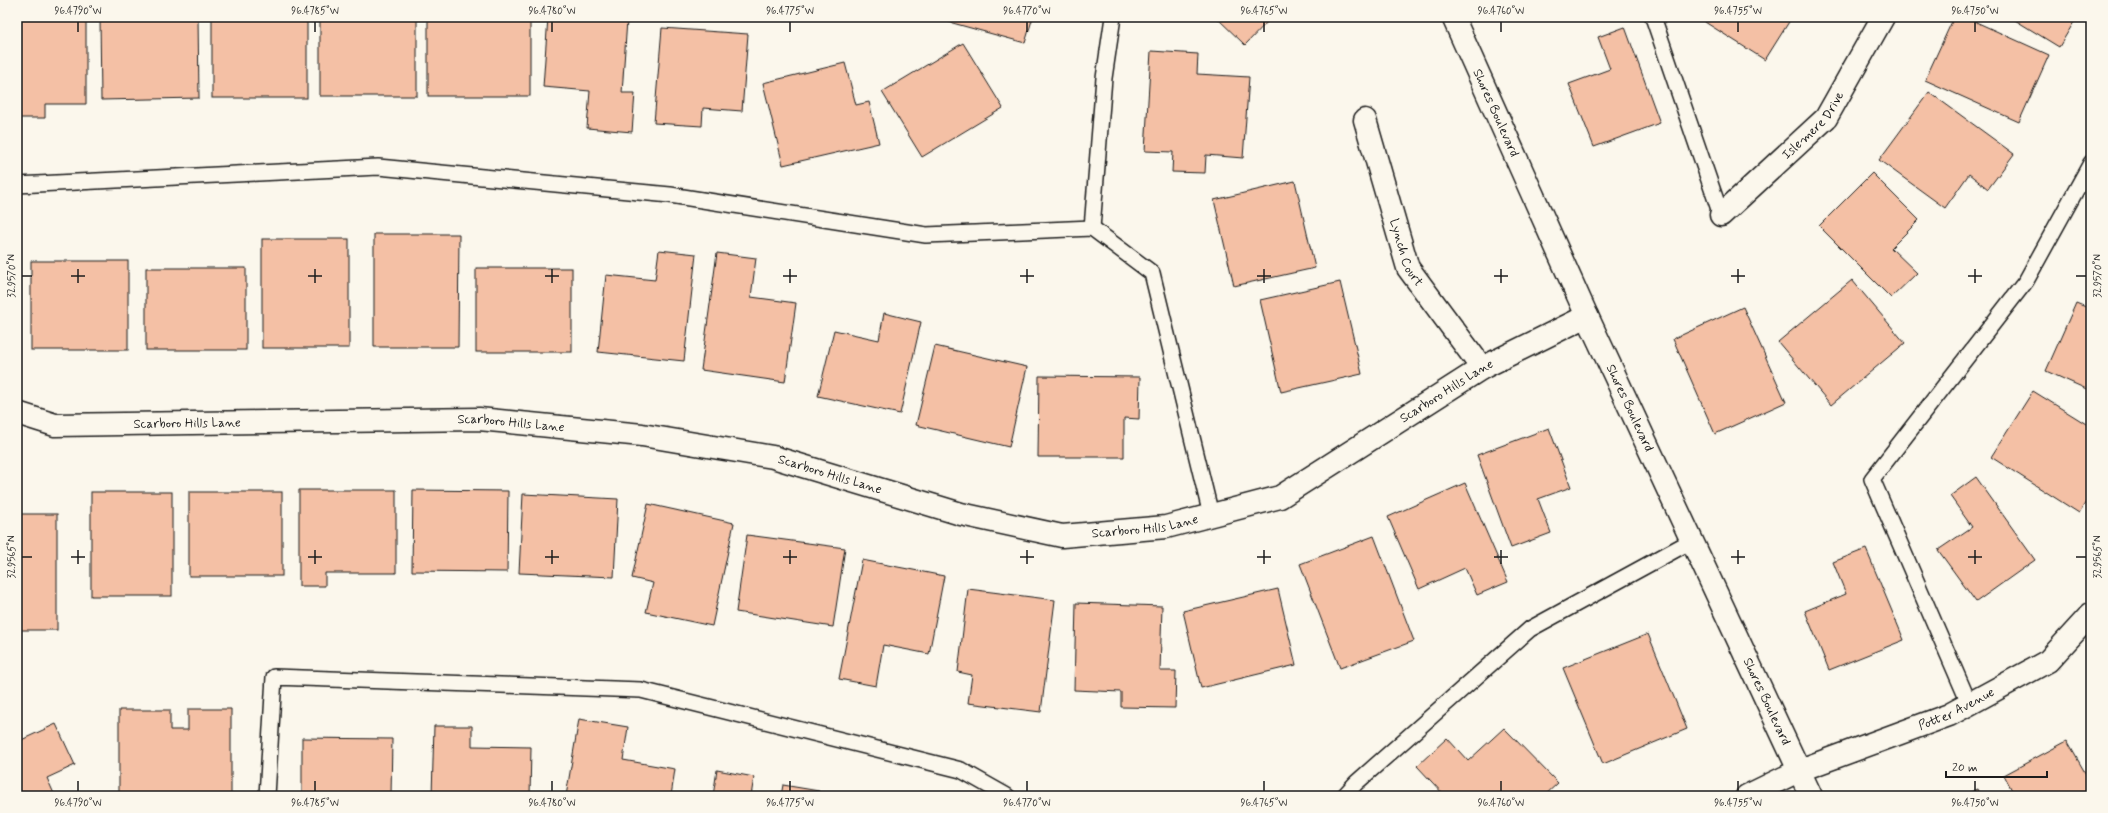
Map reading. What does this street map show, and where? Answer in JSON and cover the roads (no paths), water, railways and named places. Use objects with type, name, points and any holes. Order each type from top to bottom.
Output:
[{"type":"street","name":"Shores Boulevard","points":[[1453,17],[1587,316],[1693,540],[1811,796]]},
{"type":"street","name":"Islemere Drive","points":[[1721,215],[1826,118],[1883,17]]},
{"type":"street","name":"Lynch Court","points":[[1365,120],[1408,268],[1482,368]]},
{"type":"street","name":"Scarboro Hills Lane","points":[[17,413],[55,425],[479,419],[642,435],[773,457],[961,514],[1062,536],[1166,527],[1280,497],[1482,368],[1587,316]]},
{"type":"street","name":"Potter Avenue","points":[[1747,796],[1800,770],[1949,715],[2048,661],[2091,614]]},
{"type":"lane","points":[[1092,228],[1104,78],[1113,17]]},
{"type":"lane","points":[[1653,17],[1721,215]]},
{"type":"lane","points":[[1969,703],[1872,479],[2026,281],[2091,163]]},
{"type":"lane","points":[[17,185],[378,167],[670,195],[926,235],[1092,228],[1152,273],[1211,515]]},
{"type":"lane","points":[[1344,796],[1356,783],[1530,629],[1693,540]]},
{"type":"lane","points":[[267,796],[274,677],[641,690],[961,770],[1007,796]]}]
